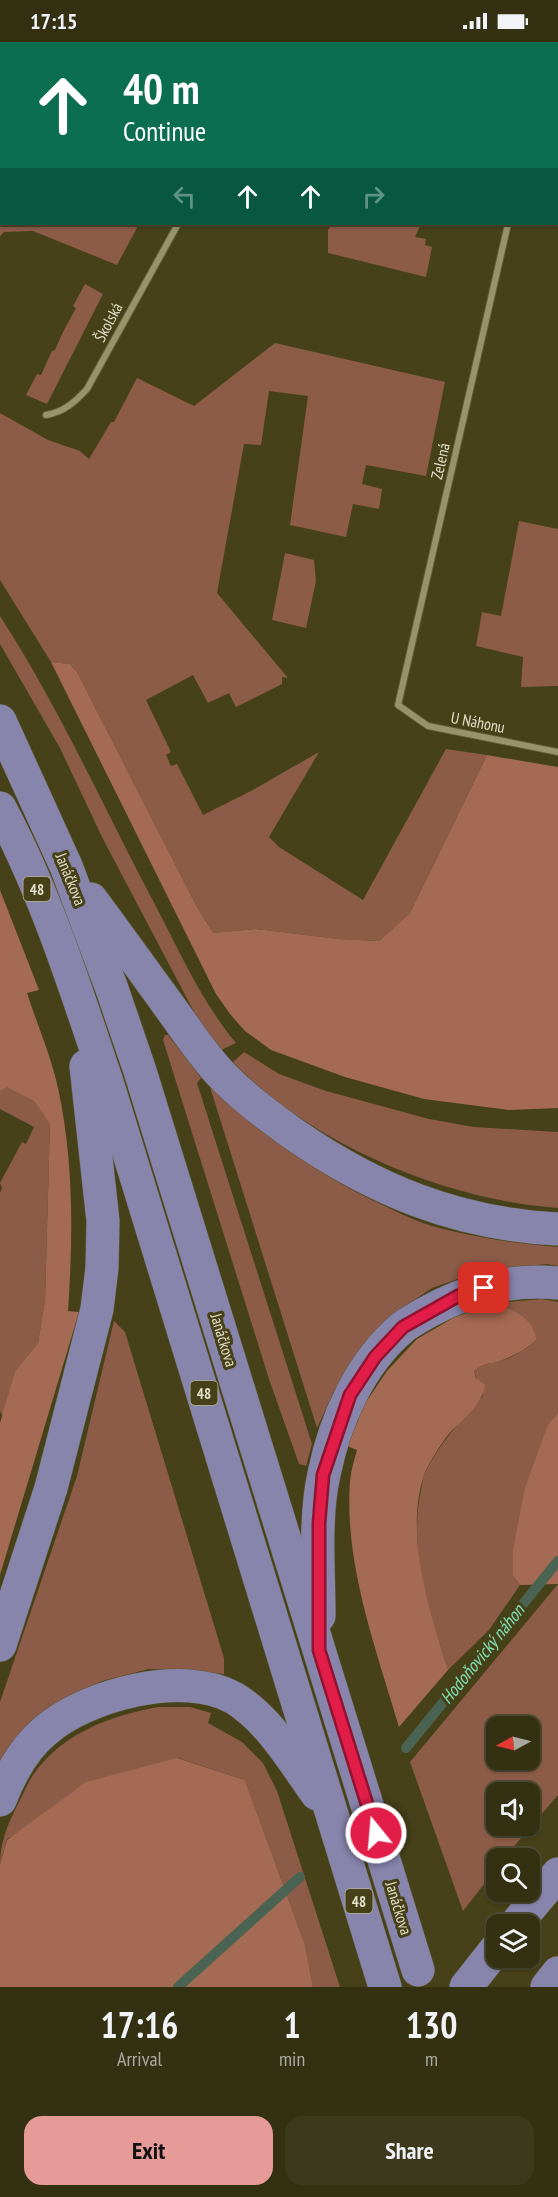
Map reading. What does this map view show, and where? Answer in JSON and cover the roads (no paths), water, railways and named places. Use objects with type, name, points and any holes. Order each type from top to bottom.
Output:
[{"type":"main road","name":"Janáčkova","points":[[0,721],[66,866],[112,989],[167,1155],[418,1970]]},
{"type":"main road","name":"48","points":[[0,808],[34,879],[69,972],[134,1165],[386,1987]]},
{"type":"main road","name":"48","points":[[66,866],[204,1054],[235,1089],[263,1113],[337,1162],[400,1195],[480,1220],[558,1229]]},
{"type":"main road","name":"48","points":[[0,1646],[51,1488],[97,1309],[102,1268],[103,1221],[88,1079],[69,972]]},
{"type":"main road","name":"48","points":[[319,1650],[319,1523],[323,1475],[350,1395],[375,1357],[403,1327],[431,1310],[458,1296],[484,1288],[512,1283],[558,1283]]},
{"type":"main road","name":"48","points":[[0,1800],[13,1771],[27,1749],[43,1732],[66,1715],[101,1700],[147,1688],[185,1686],[227,1695],[261,1719],[333,1815]]},
{"type":"main road","points":[[525,1914],[558,1874]]},
{"type":"main road","points":[[466,1987],[486,1962]]},
{"type":"street","name":"Školská","points":[[46,415],[57,413],[72,404],[87,389],[177,225]]},
{"type":"street","name":"Zelená","points":[[398,705],[508,225]]},
{"type":"street","name":"U Náhonu","points":[[398,705],[428,726],[558,752]]},
{"type":"waterway","name":"Hodoňovický náhon","points":[[406,1748],[558,1561]]},
{"type":"waterway","name":"Hodoňovický náhon","points":[[178,1987],[300,1877]]}]
